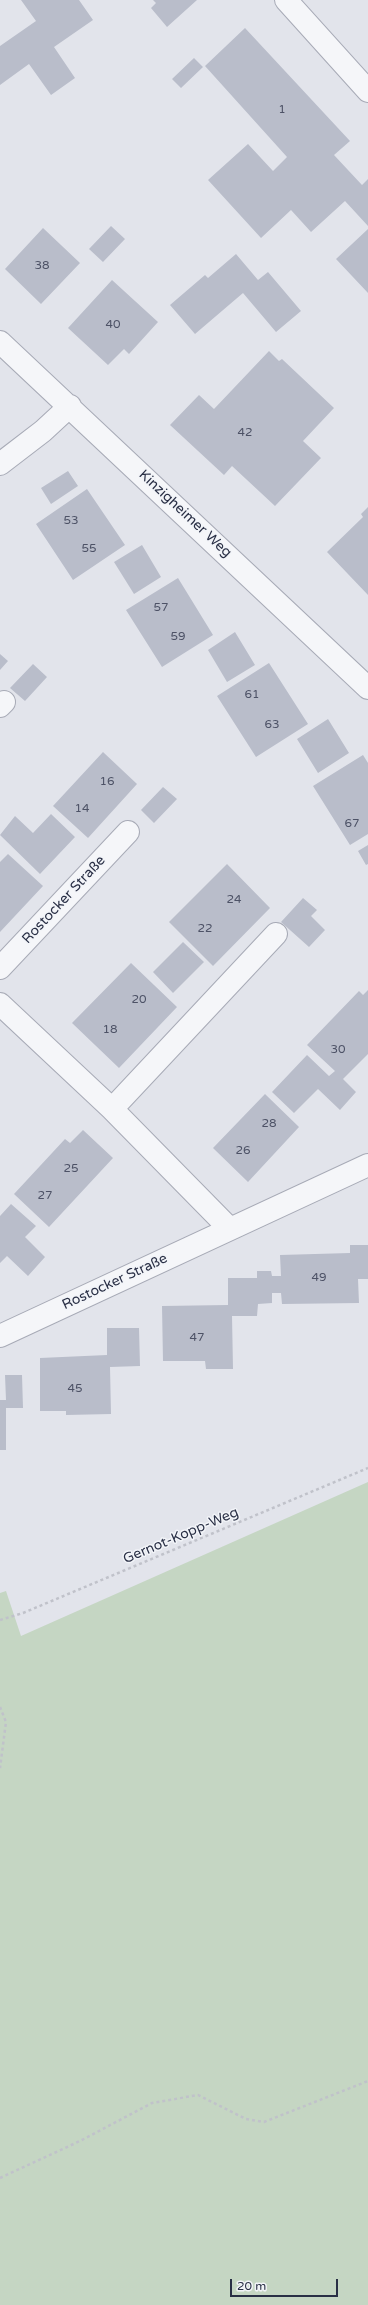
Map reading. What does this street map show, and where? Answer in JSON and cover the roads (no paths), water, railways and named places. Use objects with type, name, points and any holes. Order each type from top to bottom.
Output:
[{"type":"street","points":[[286,0],[368,91]]},
{"type":"street","name":"Kinzigheimer Weg","points":[[0,342],[70,406],[368,688]]},
{"type":"street","points":[[0,464],[43,431],[70,406]]},
{"type":"street","name":"Rostocker Straße","points":[[0,968],[128,832]]},
{"type":"street","points":[[112,1109],[276,934]]},
{"type":"street","points":[[2,1008],[112,1109],[229,1228]]},
{"type":"street","name":"Rostocker Straße","points":[[0,1336],[229,1228],[368,1165]]}]
